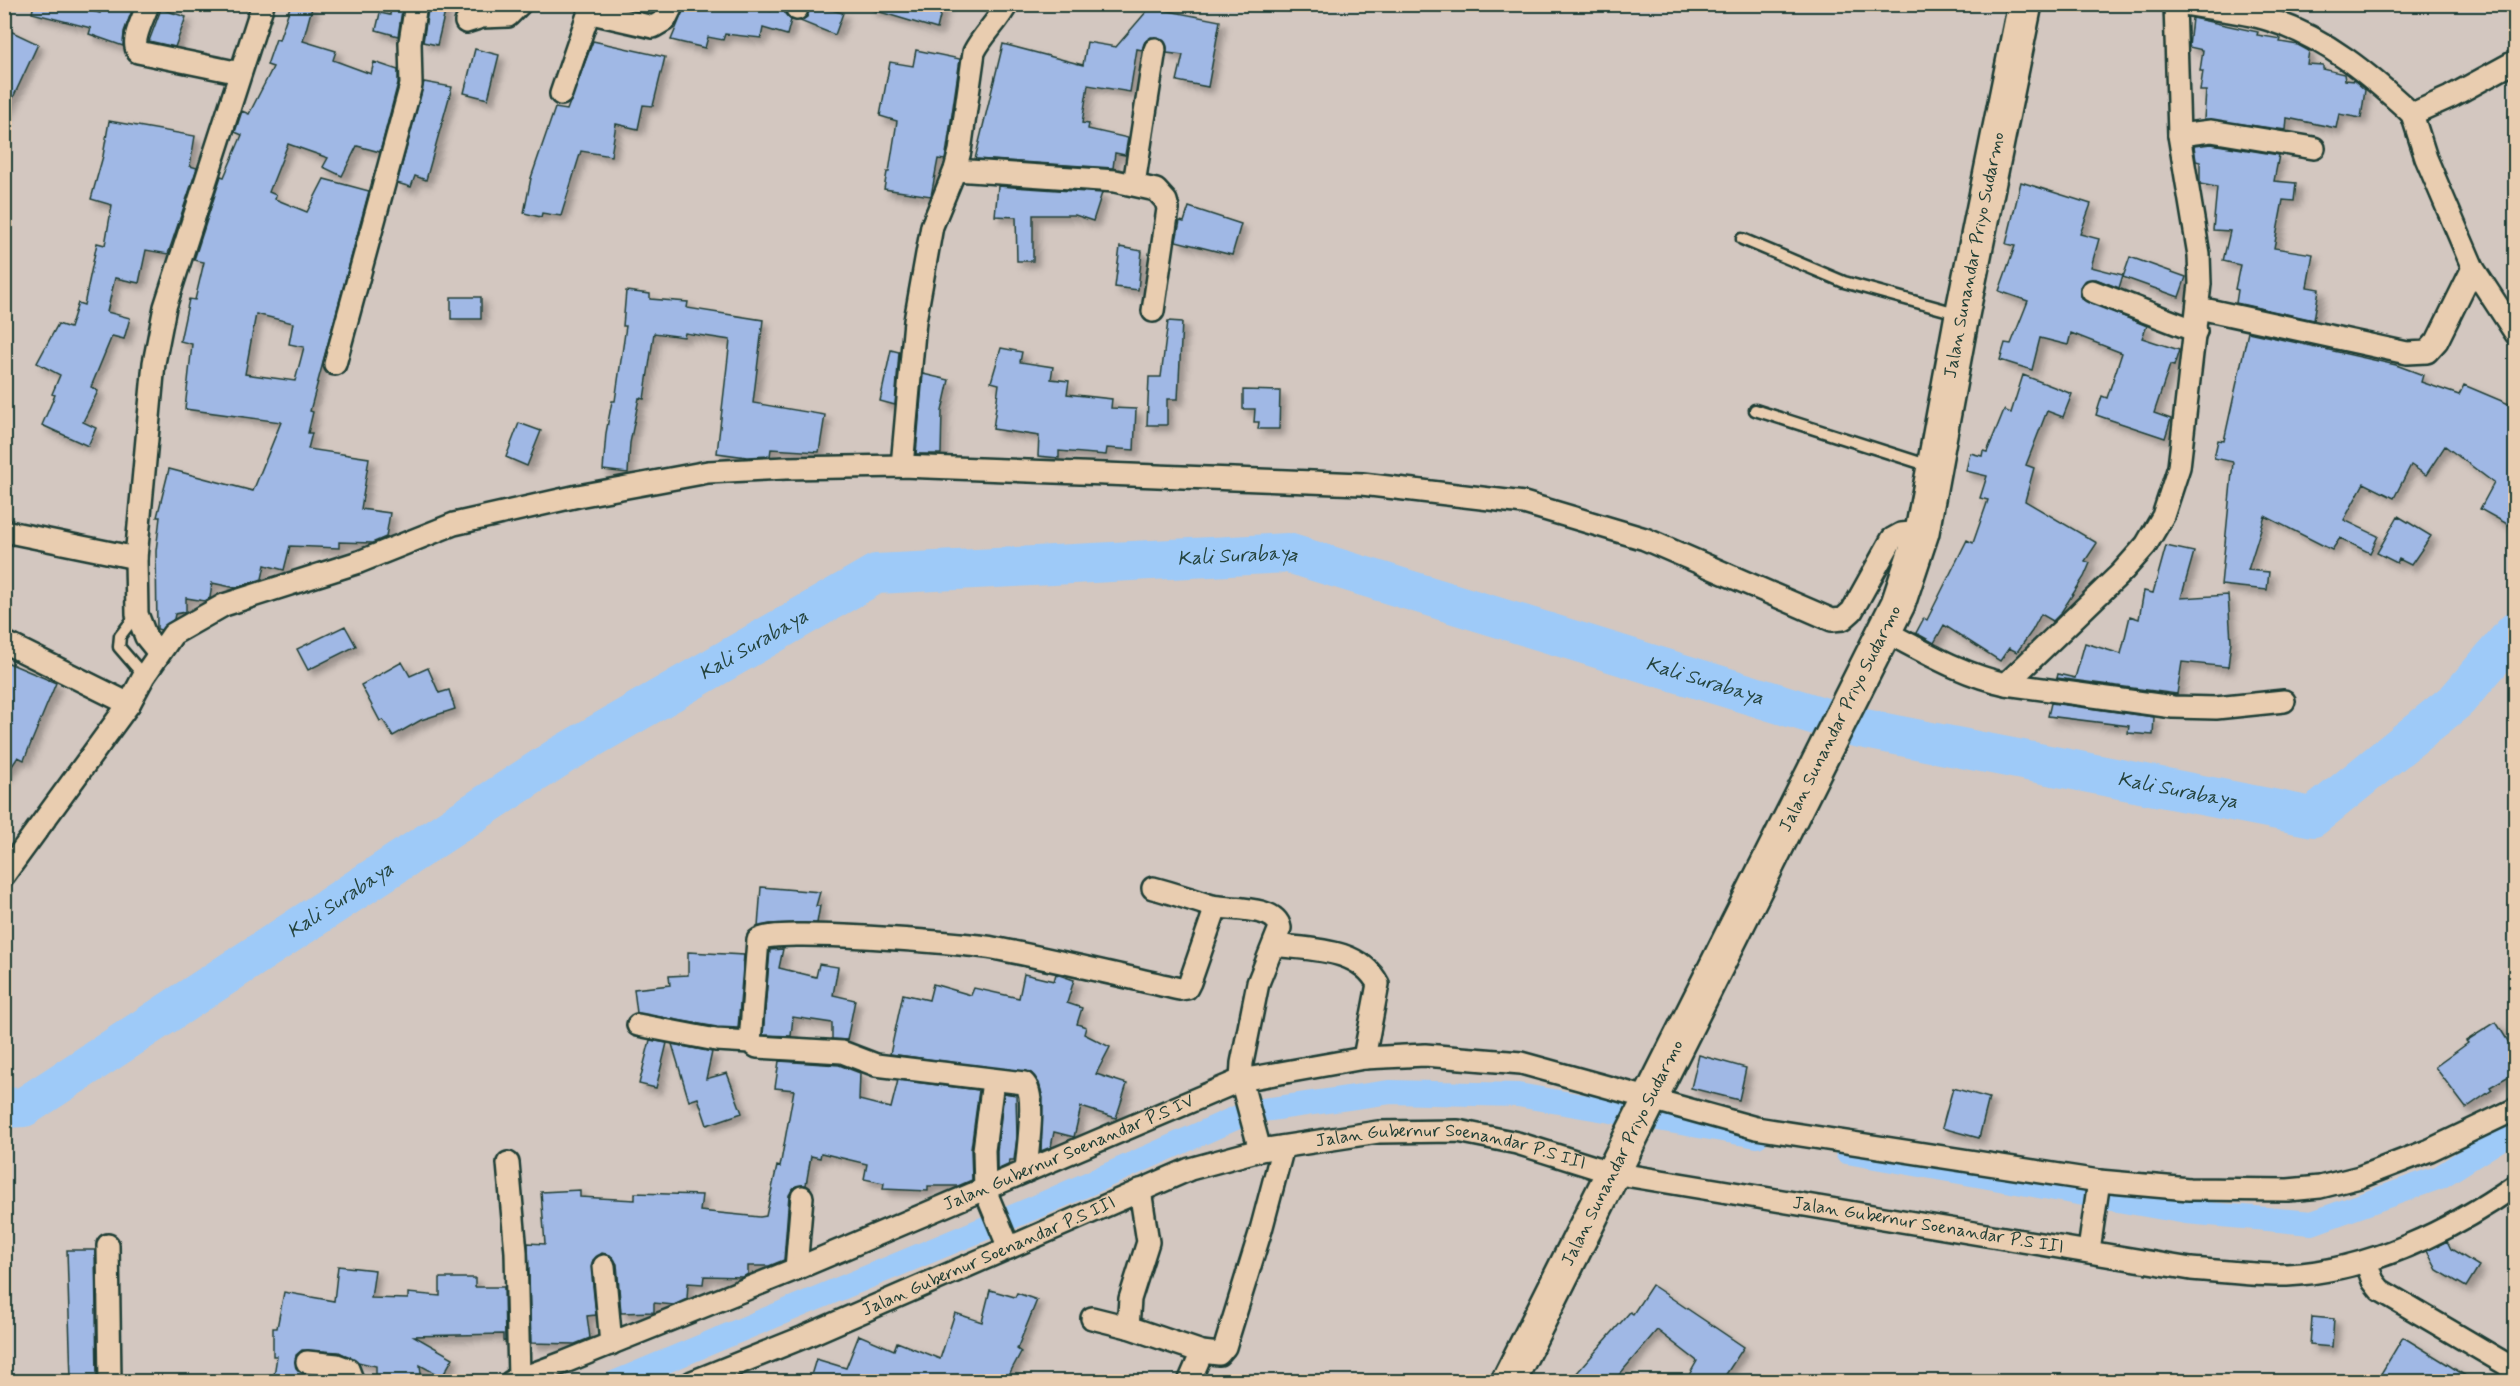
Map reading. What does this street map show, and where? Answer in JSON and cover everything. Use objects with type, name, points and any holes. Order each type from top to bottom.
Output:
[{"type":"highway","name":"Jalan Sunandar Priyo Sudarmo","points":[[1508,1382],[1899,604],[1922,532],[1962,315],[2025,4]]},
{"type":"street","points":[[148,4],[136,39],[135,47],[138,52],[240,73]]},
{"type":"street","points":[[159,653],[146,637],[137,614],[136,558],[154,363],[165,306],[263,4]]},
{"type":"street","points":[[335,364],[411,85],[410,42],[416,4]]},
{"type":"street","points":[[466,22],[482,17],[508,16],[520,4]]},
{"type":"street","points":[[561,94],[588,15],[596,14],[653,27],[665,20],[673,4]]},
{"type":"street","points":[[902,466],[915,321],[930,237],[955,170],[974,52],[981,39],[1000,18],[1007,4]]},
{"type":"street","points":[[2006,684],[2122,572],[2146,545],[2163,516],[2179,467],[2199,308],[2199,255],[2179,135],[2175,4]]},
{"type":"street","points":[[2183,4],[2268,19],[2299,31],[2372,76],[2412,114],[2426,158],[2473,268],[2516,334]]},
{"type":"street","points":[[1134,184],[1155,49]]},
{"type":"street","points":[[2412,114],[2450,97],[2516,61]]},
{"type":"street","points":[[2179,135],[2211,131],[2314,148]]},
{"type":"street","points":[[955,170],[1134,184],[1156,190],[1166,201],[1168,209],[1153,311]]},
{"type":"street","points":[[2199,308],[2407,353],[2427,352],[2438,341],[2473,268]]},
{"type":"street","points":[[2092,291],[2196,331]]},
{"type":"street","points":[[4,875],[129,704],[144,676],[173,634],[224,605],[359,562],[454,524],[578,496],[708,472],[902,466],[1362,484],[1524,503],[1645,539],[1832,620],[1843,619],[1852,611],[1892,539],[1901,534],[1922,532]]},
{"type":"street","points":[[4,531],[136,558]]},
{"type":"street","points":[[1883,638],[1983,679],[2006,684],[2174,706],[2216,708],[2284,700]]},
{"type":"street","points":[[4,642],[129,704]]},
{"type":"street","points":[[1153,888],[1216,907],[1255,911],[1274,917],[1280,928],[1258,983],[1243,1085],[1260,1150]]},
{"type":"street","points":[[750,1042],[758,940],[762,937],[823,935],[991,948],[1180,989],[1187,988],[1190,982],[1216,907]]},
{"type":"street","points":[[1274,945],[1346,956],[1366,965],[1378,984],[1364,1058]]},
{"type":"street","points":[[638,1024],[716,1040],[750,1042],[757,1047],[842,1052],[876,1065],[993,1081],[1018,1081],[1029,1086],[1031,1099],[1026,1171]]},
{"type":"street","name":"Jalan Gubernur Soenandar P.S IV","points":[[515,1380],[568,1372],[611,1344],[986,1194],[1026,1171],[1243,1085],[1364,1058],[1425,1054],[1521,1063],[1648,1102],[1756,1128],[2098,1187],[2288,1190],[2320,1187],[2360,1178],[2430,1150],[2516,1109]]},
{"type":"street","points":[[993,1081],[984,1150],[986,1194],[1007,1243]]},
{"type":"street","name":"Jalan Gubernur Soenandar P.S III","points":[[692,1382],[804,1337],[1007,1243],[1191,1169],[1260,1150],[1378,1132],[1458,1131],[1617,1166],[2090,1243],[2191,1269],[2287,1275],[2366,1262],[2472,1215],[2516,1185]]},
{"type":"street","points":[[1092,1318],[1128,1326],[1202,1352],[1219,1354],[1225,1347],[1261,1230],[1283,1147]]},
{"type":"street","points":[[508,1163],[516,1252],[515,1380]]},
{"type":"street","points":[[2090,1243],[2098,1187]]},
{"type":"street","points":[[1128,1326],[1130,1299],[1148,1242],[1140,1190]]},
{"type":"street","points":[[796,1269],[802,1197]]},
{"type":"street","points":[[108,1245],[110,1382]]},
{"type":"street","points":[[2366,1262],[2380,1290],[2516,1370]]},
{"type":"street","points":[[604,1266],[611,1344]]},
{"type":"street","points":[[1189,1382],[1202,1352]]},
{"type":"street","points":[[307,1362],[337,1365],[348,1369],[352,1382]]},
{"type":"lane","points":[[1742,239],[1844,282],[1962,315]]},
{"type":"lane","points":[[1755,410],[1933,467]]},
{"type":"lane","points":[[137,614],[120,636],[119,647],[144,676]]},
{"type":"building","points":[[34,4],[65,4],[100,13],[103,4],[134,5],[124,32],[123,46],[89,34],[91,28],[32,13]]},
{"type":"building","points":[[291,4],[313,4],[303,41],[336,51],[333,60],[371,74],[374,62],[398,70],[398,83],[380,152],[357,146],[342,176],[323,167],[328,158],[288,144],[269,192],[276,195],[275,199],[307,212],[324,179],[369,191],[310,411],[313,412],[308,433],[312,433],[308,449],[369,458],[361,509],[390,513],[386,537],[372,543],[339,542],[339,548],[290,546],[284,570],[265,565],[262,579],[236,588],[212,583],[210,598],[205,601],[186,598],[186,612],[175,614],[174,619],[161,630],[157,629],[156,551],[160,517],[157,517],[169,469],[253,491],[281,422],[185,409],[192,344],[180,341],[189,299],[195,300],[204,262],[194,260],[221,176],[224,177],[242,135],[235,132],[242,111],[249,114],[273,67],[267,65],[276,39],[279,40]],"holes":[[[256,314],[293,323],[289,344],[304,347],[295,381],[245,374]]]},
{"type":"building","points":[[391,4],[403,4],[398,36],[376,30],[380,13],[390,15]]},
{"type":"building","points":[[429,4],[447,4],[437,45],[423,42]]},
{"type":"building","points":[[686,4],[733,4],[772,11],[760,4],[785,4],[785,14],[791,20],[787,35],[763,28],[761,38],[725,34],[723,40],[708,37],[705,48],[671,40]]},
{"type":"building","points":[[810,4],[843,13],[835,35],[800,21],[807,17]]},
{"type":"building","points":[[871,4],[943,4],[937,29],[870,9]]},
{"type":"building","points":[[1153,4],[1164,4],[1163,10],[1220,21],[1208,87],[1177,81],[1183,55],[1167,53],[1163,39],[1151,37],[1145,42],[1142,50],[1137,49],[1130,92],[1088,85],[1082,123],[1089,124],[1088,129],[1128,138],[1125,155],[1115,153],[1113,168],[975,159],[1003,44],[1083,65],[1087,42],[1116,47]]},
{"type":"building","points":[[161,9],[186,17],[175,47],[149,41]]},
{"type":"building","points":[[2192,18],[2258,32],[2257,35],[2281,39],[2280,42],[2298,45],[2309,51],[2307,64],[2323,65],[2323,69],[2344,74],[2345,80],[2355,81],[2365,90],[2361,118],[2339,114],[2336,128],[2287,118],[2286,130],[2204,119],[2206,91],[2200,91],[2203,50],[2189,47]]},
{"type":"building","points":[[4,28],[38,44],[4,117]]},
{"type":"building","points":[[593,41],[665,57],[653,106],[643,105],[638,129],[616,124],[611,156],[581,151],[561,216],[542,213],[541,217],[524,213],[531,178],[555,108],[567,110]]},
{"type":"building","points":[[475,49],[499,55],[488,99],[464,93]]},
{"type":"building","points":[[916,50],[960,59],[945,160],[938,159],[931,196],[884,189],[897,121],[880,116],[890,62],[913,66]]},
{"type":"building","points":[[424,82],[452,87],[426,180],[415,176],[411,187],[397,183]]},
{"type":"building","points":[[109,121],[195,136],[190,166],[197,168],[168,254],[146,250],[139,283],[115,278],[107,312],[130,318],[124,339],[112,336],[91,387],[98,391],[83,422],[96,428],[88,446],[42,425],[55,395],[52,394],[60,375],[37,363],[58,324],[70,328],[78,303],[84,305],[97,243],[105,245],[112,205],[91,199],[103,156]]},
{"type":"building","points":[[2211,144],[2279,155],[2274,181],[2296,183],[2294,201],[2283,200],[2274,248],[2313,254],[2307,287],[2319,289],[2314,320],[2236,303],[2238,290],[2235,289],[2240,265],[2223,261],[2230,231],[2213,230],[2217,187],[2200,184],[2200,162],[2196,161],[2194,146]]},
{"type":"building","points":[[2021,182],[2091,204],[2080,234],[2099,239],[2091,267],[2123,275],[2119,288],[2096,279],[2084,281],[2080,287],[2082,299],[2147,326],[2142,338],[2179,350],[2174,366],[2170,365],[2154,413],[2171,419],[2165,438],[2096,415],[2102,396],[2107,398],[2122,353],[2071,333],[2068,345],[2040,338],[2032,370],[2000,360],[2005,343],[2011,344],[2028,301],[1999,291],[2015,246],[2006,244]]},
{"type":"building","points":[[998,186],[1102,193],[1093,221],[1075,215],[1033,215],[1033,261],[1017,261],[1016,217],[995,216]]},
{"type":"building","points":[[1189,207],[1241,224],[1232,255],[1176,241],[1180,221],[1184,222]]},
{"type":"building","points":[[1120,247],[1142,251],[1138,290],[1115,287]]},
{"type":"building","points":[[2130,257],[2186,277],[2179,297],[2123,277]]},
{"type":"building","points":[[626,291],[650,294],[650,299],[688,302],[687,308],[763,320],[753,403],[825,415],[819,452],[771,449],[770,456],[747,457],[717,453],[730,340],[685,333],[684,337],[654,333],[644,399],[639,398],[630,443],[628,473],[603,470],[606,433],[612,401],[615,401],[626,326],[623,326]]},
{"type":"building","points":[[451,297],[481,297],[481,319],[451,319]]},
{"type":"building","points":[[1168,321],[1182,322],[1178,399],[1167,399],[1167,425],[1147,425],[1149,377],[1161,377]]},
{"type":"building","points":[[2248,332],[2396,365],[2423,375],[2421,382],[2459,395],[2464,385],[2516,407],[2516,515],[2509,525],[2480,509],[2494,483],[2445,446],[2426,475],[2411,465],[2394,498],[2364,483],[2344,520],[2378,536],[2370,553],[2340,538],[2332,550],[2265,516],[2248,570],[2269,572],[2267,590],[2221,585],[2233,462],[2214,458],[2218,440],[2224,441]]},
{"type":"building","points":[[1001,348],[1022,352],[1020,362],[1053,367],[1051,379],[1069,381],[1067,394],[1112,399],[1111,408],[1136,409],[1134,450],[1107,448],[1106,455],[1059,451],[1059,458],[1038,456],[1039,436],[993,429],[999,384],[991,382]]},
{"type":"building","points":[[891,350],[899,352],[895,405],[880,401]]},
{"type":"building","points":[[923,374],[949,380],[942,411],[941,454],[916,454]]},
{"type":"building","points":[[2023,375],[2072,394],[2063,417],[2047,411],[2026,465],[2034,468],[2025,501],[2097,543],[2085,561],[2090,563],[2084,577],[2060,614],[2053,621],[2041,614],[2017,652],[2009,648],[2000,661],[1944,625],[1934,643],[1916,633],[1924,618],[1927,620],[1967,540],[1973,543],[1988,500],[1980,498],[1987,476],[1966,471],[1970,453],[1982,456],[1983,451],[1987,452],[2004,410],[2011,413]]},
{"type":"building","points":[[1243,390],[1280,391],[1279,429],[1258,429],[1259,422],[1254,422],[1255,409],[1243,409]]},
{"type":"building","points":[[519,423],[541,431],[527,466],[506,457]]},
{"type":"building","points":[[2398,516],[2431,536],[2411,565],[2399,559],[2397,563],[2377,553]]},
{"type":"building","points":[[2166,546],[2194,552],[2181,598],[2228,595],[2231,641],[2228,667],[2182,662],[2177,694],[2057,678],[2058,674],[2075,678],[2085,643],[2121,654],[2130,616],[2139,619],[2144,591],[2153,593]]},
{"type":"building","points":[[345,626],[356,646],[308,670],[297,649]]},
{"type":"building","points":[[4,661],[56,683],[24,760],[18,757],[4,778]]},
{"type":"building","points":[[402,662],[410,676],[428,668],[439,693],[449,690],[455,709],[421,720],[393,736],[383,720],[380,721],[361,685]]},
{"type":"building","points":[[2051,703],[2154,717],[2153,735],[2128,733],[2129,726],[2048,716]]},
{"type":"building","points":[[761,887],[820,892],[816,906],[820,906],[817,923],[770,924],[758,927]]},
{"type":"building","points":[[783,949],[779,968],[816,977],[819,964],[838,967],[833,995],[855,1000],[847,1040],[832,1039],[832,1023],[793,1017],[791,1036],[763,1035],[770,950]]},
{"type":"building","points":[[688,952],[744,955],[738,1028],[717,1027],[637,1013],[634,989],[670,985],[669,976],[688,975]]},
{"type":"building","points":[[1024,974],[1054,981],[1056,974],[1074,980],[1067,1003],[1082,1008],[1077,1024],[1086,1027],[1084,1034],[1110,1047],[1096,1074],[1127,1084],[1116,1118],[1081,1107],[1074,1137],[1054,1132],[1051,1147],[1041,1151],[1043,1098],[1039,1083],[1031,1073],[890,1054],[903,994],[929,1000],[933,984],[971,995],[974,988],[1019,998]]},
{"type":"building","points":[[2496,1022],[2516,1054],[2516,1072],[2490,1087],[2492,1090],[2466,1108],[2435,1067],[2468,1043],[2466,1041]]},
{"type":"building","points":[[650,1040],[667,1043],[656,1088],[639,1084]]},
{"type":"building","points":[[672,1044],[712,1052],[706,1079],[727,1073],[742,1113],[707,1125],[698,1098],[689,1101]]},
{"type":"building","points":[[1699,1055],[1746,1068],[1739,1100],[1691,1088]]},
{"type":"building","points":[[779,1061],[839,1065],[860,1073],[859,1100],[891,1108],[898,1080],[979,1090],[971,1149],[972,1180],[958,1186],[928,1186],[928,1191],[883,1189],[884,1183],[864,1179],[867,1164],[821,1153],[820,1158],[811,1156],[806,1185],[796,1186],[789,1195],[784,1260],[769,1266],[748,1266],[748,1274],[743,1277],[704,1276],[703,1284],[688,1283],[687,1299],[674,1305],[654,1303],[654,1312],[621,1313],[617,1264],[610,1255],[602,1253],[593,1260],[591,1267],[596,1315],[587,1316],[590,1338],[575,1344],[531,1343],[528,1243],[545,1244],[541,1192],[580,1190],[580,1197],[635,1200],[635,1193],[702,1195],[700,1211],[766,1216],[777,1166],[780,1167],[794,1090],[775,1088]]},
{"type":"building","points":[[1953,1088],[1989,1098],[1979,1138],[1942,1128]]},
{"type":"building","points":[[1004,1093],[1016,1095],[1017,1137],[1014,1160],[1010,1160],[1008,1165],[997,1170],[997,1151]]},
{"type":"building","points":[[2447,1241],[2451,1249],[2479,1266],[2466,1287],[2437,1270],[2427,1251]]},
{"type":"building","points":[[67,1250],[95,1250],[97,1378],[71,1379]]},
{"type":"building","points":[[338,1266],[375,1270],[371,1298],[408,1299],[408,1293],[440,1296],[440,1278],[475,1278],[475,1287],[504,1287],[505,1342],[503,1334],[414,1336],[453,1358],[442,1377],[420,1365],[422,1382],[376,1382],[376,1366],[358,1362],[339,1352],[302,1350],[296,1355],[296,1368],[305,1375],[322,1376],[322,1382],[273,1382],[277,1356],[273,1356],[273,1328],[277,1328],[284,1292],[334,1301]]},
{"type":"building","points":[[1652,1285],[1744,1347],[1721,1382],[1685,1382],[1697,1361],[1657,1330],[1613,1382],[1569,1382],[1630,1312],[1633,1314]]},
{"type":"building","points":[[990,1290],[1015,1297],[1017,1293],[1037,1300],[1017,1349],[1021,1352],[1005,1382],[809,1382],[816,1359],[846,1368],[859,1335],[894,1350],[897,1342],[940,1359],[955,1313],[982,1322]]},
{"type":"building","points":[[2312,1317],[2334,1319],[2332,1347],[2310,1345]]},
{"type":"building","points":[[2403,1337],[2447,1364],[2475,1382],[2376,1382]]},
{"type":"waterway","name":"Kali Surabaya","points":[[4,1108],[24,1107],[562,755],[876,574],[1288,553],[1855,727],[2313,817],[2457,700],[2516,631]]},
{"type":"waterway","points":[[616,1382],[1038,1206],[1249,1112],[1390,1092],[1518,1095],[1757,1136]]},
{"type":"waterway","points":[[1847,1152],[2186,1212],[2312,1223],[2440,1177],[2516,1129]]}]
